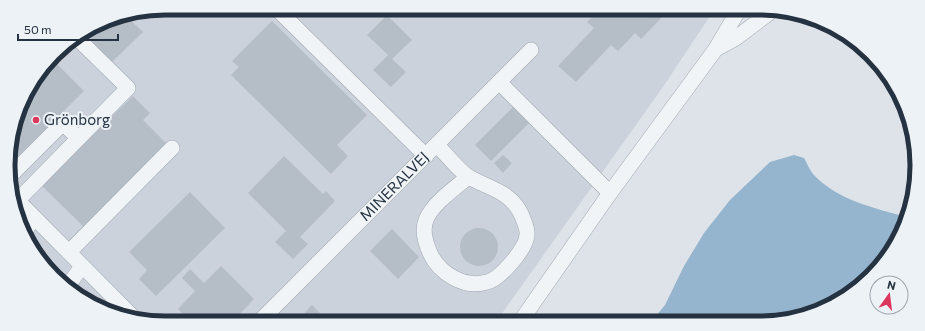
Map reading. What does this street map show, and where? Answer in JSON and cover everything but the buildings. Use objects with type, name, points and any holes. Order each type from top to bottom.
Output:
[{"type":"street","points":[[283,15],[426,156]]},
{"type":"street","points":[[524,316],[610,193],[715,50],[736,15]]},
{"type":"street","points":[[715,50],[736,38],[766,15]]},
{"type":"street","points":[[18,196],[128,88],[80,41]]},
{"type":"street","name":"MINERALVEJ","points":[[265,316],[531,50]]},
{"type":"street","points":[[499,82],[610,193]]},
{"type":"street","points":[[15,171],[63,124],[78,138]]},
{"type":"street","points":[[437,145],[468,177],[498,190],[519,209],[528,234],[524,246],[498,276],[487,283],[468,283],[448,275],[434,261],[425,241],[425,221],[436,206],[468,177]]},
{"type":"street","points":[[69,252],[172,148]]},
{"type":"street","points":[[20,204],[127,311]]},
{"type":"street","points":[[28,227],[34,218]]},
{"type":"street","points":[[71,282],[82,266]]},
{"type":"shaded area","points":[[711,15],[665,84],[500,316],[156,316],[127,311],[108,305],[90,296],[66,279],[52,265],[35,241],[26,223],[16,185],[16,146],[23,117],[35,90],[52,66],[66,52],[90,35],[108,26],[146,16]]},
{"type":"water","points":[[794,155],[804,158],[813,174],[823,183],[845,197],[902,215],[890,241],[873,265],[859,279],[843,291],[817,305],[798,311],[769,316],[656,316],[665,305],[684,266],[704,233],[730,200],[770,162]]},
{"type":"place","name":"Grönborg","points":[[36,120]]}]
